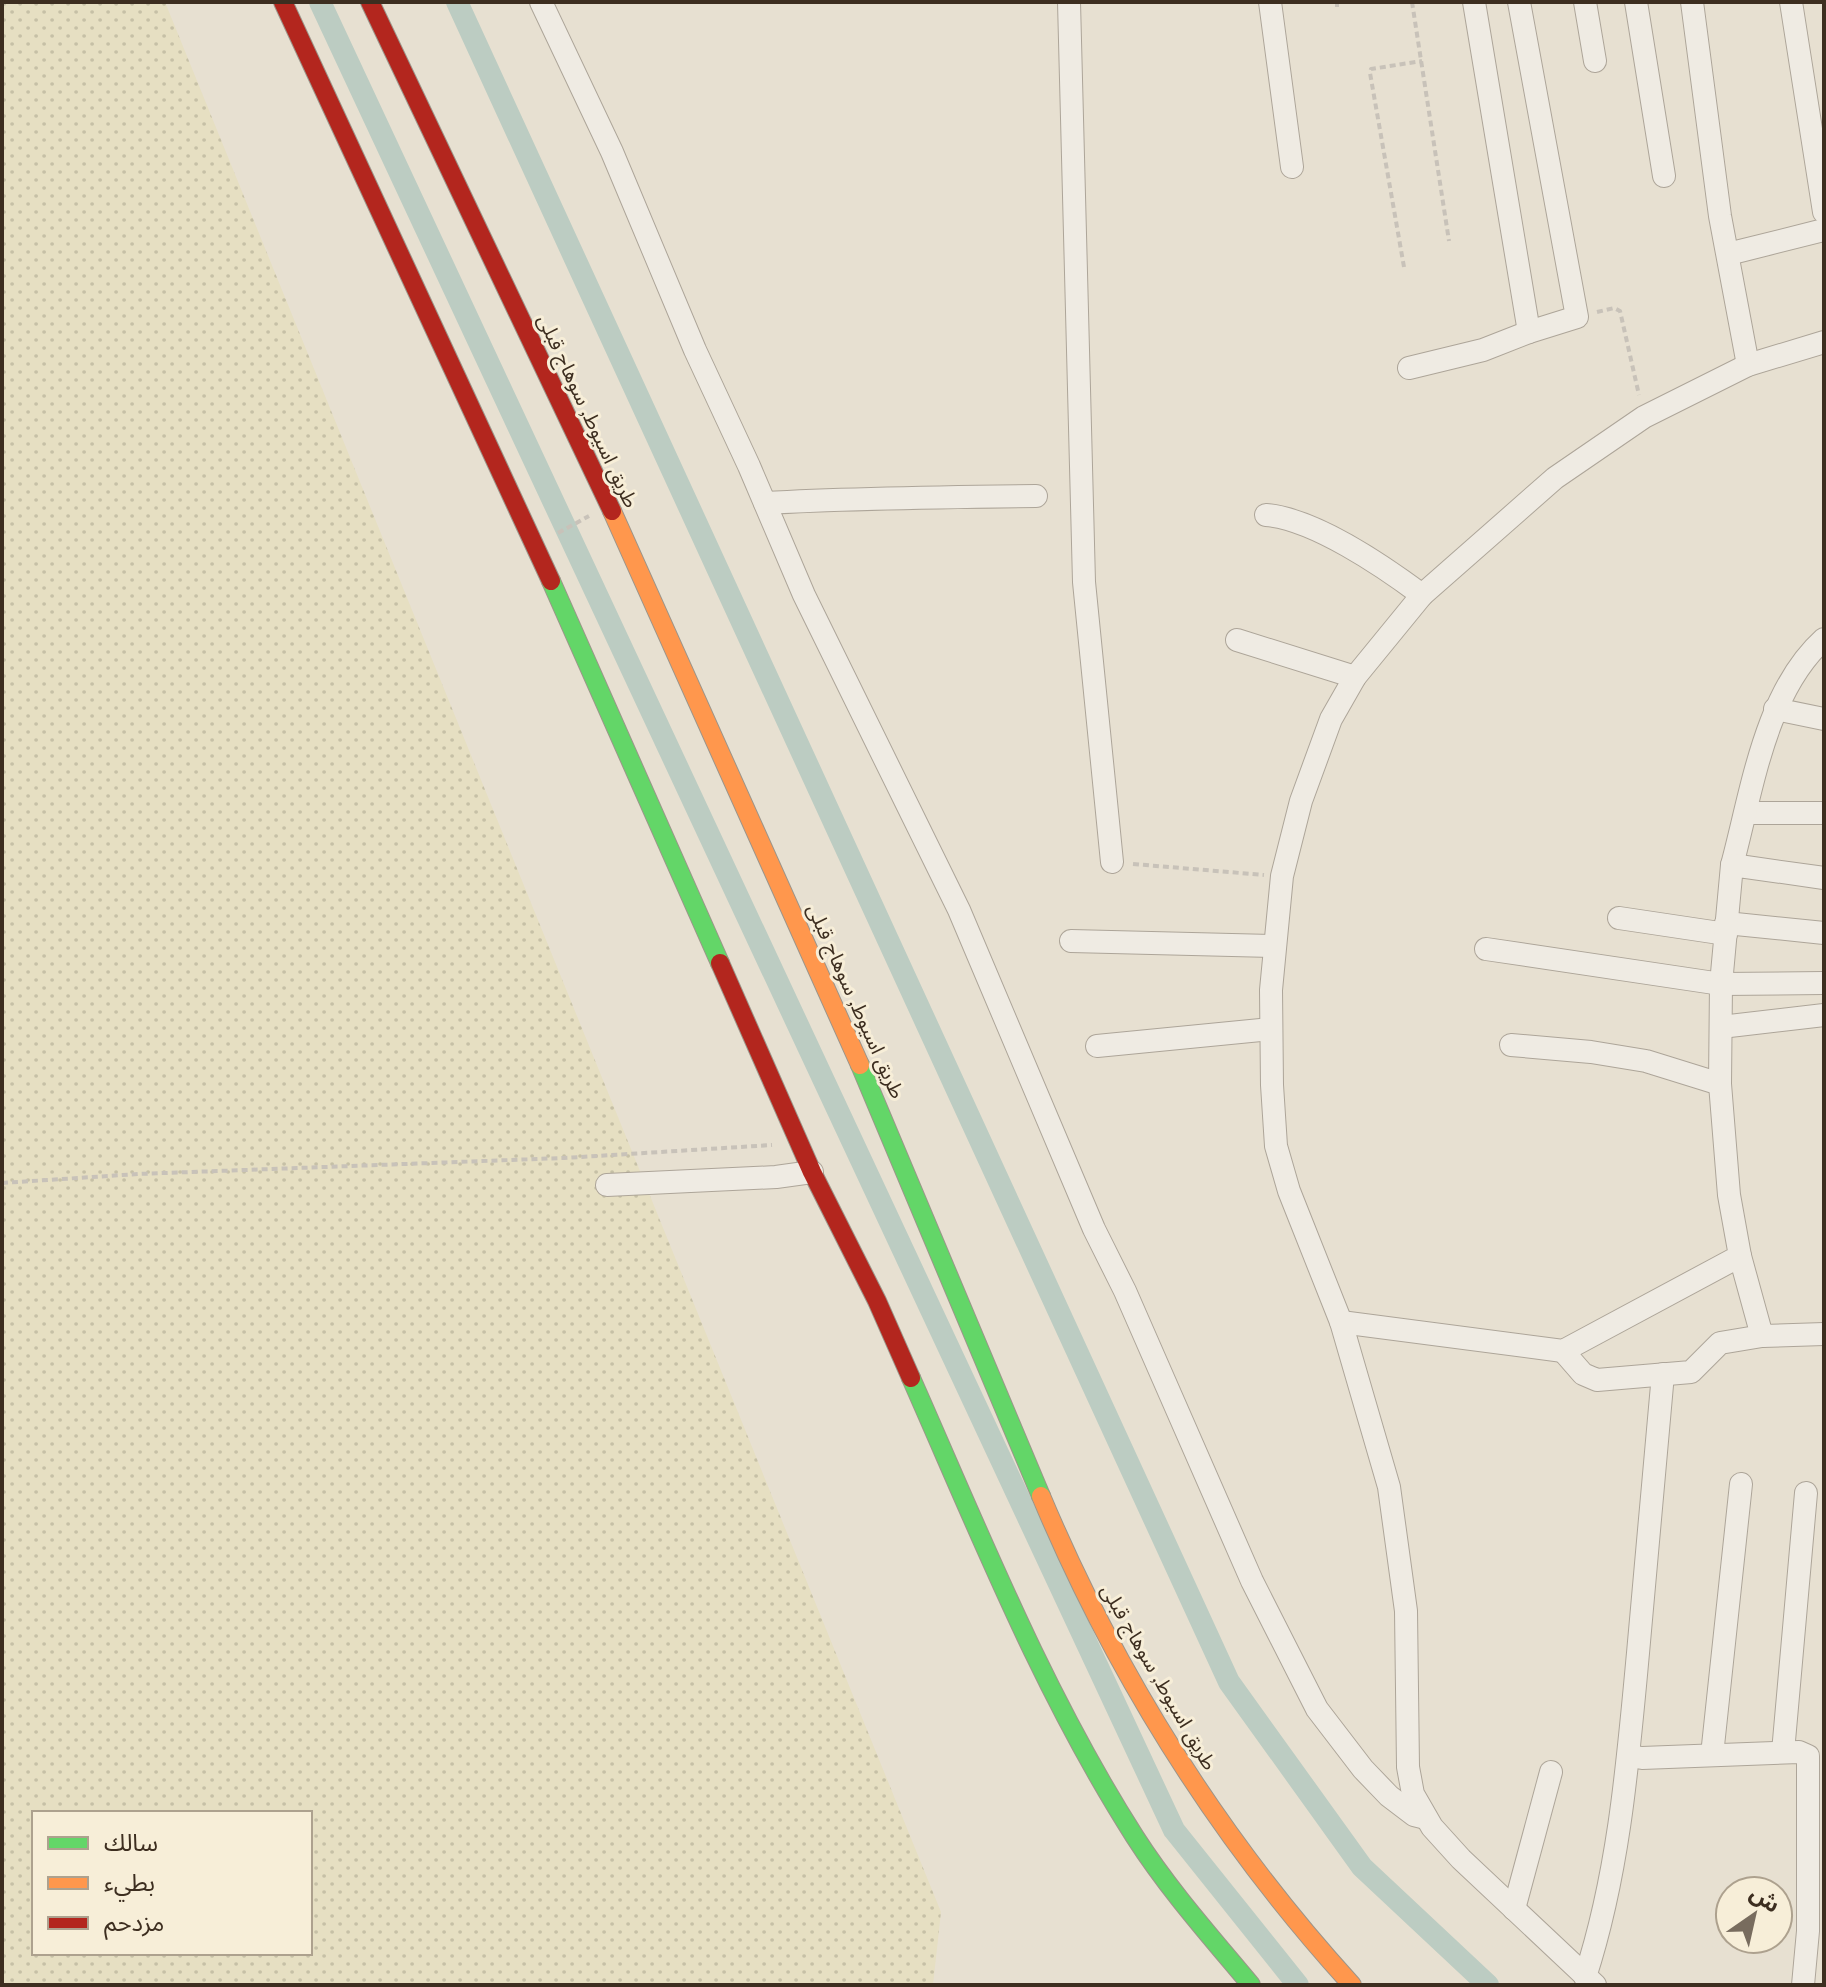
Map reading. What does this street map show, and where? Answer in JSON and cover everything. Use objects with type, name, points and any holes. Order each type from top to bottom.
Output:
[{"type":"main road","points":[[283,2],[535,545],[798,1142],[877,1301],[1009,1601],[1061,1711],[1135,1837],[1174,1893],[1251,1985]]},
{"type":"main road","name":"طريق اسيوط, سوهاج قبلى","points":[[370,2],[606,498],[760,839],[907,1172],[996,1390],[1096,1618],[1151,1718],[1206,1803],[1267,1886],[1352,1985]]},
{"type":"street","points":[[541,2],[612,152],[695,350],[832,657],[959,910],[1094,1229],[1125,1291],[1252,1581],[1317,1709],[1363,1769],[1389,1796],[1414,1815],[1426,1818]]},
{"type":"street","points":[[1069,2],[1084,582],[1112,862]]},
{"type":"street","points":[[1270,2],[1292,167]]},
{"type":"street","points":[[1474,2],[1529,332]]},
{"type":"street","points":[[1409,368],[1483,350],[1577,317],[1519,2]]},
{"type":"street","points":[[1585,2],[1595,61]]},
{"type":"street","points":[[1636,2],[1664,176]]},
{"type":"street","points":[[1692,2],[1720,216],[1748,365]]},
{"type":"street","points":[[1791,2],[1824,212]]},
{"type":"street","points":[[1728,254],[1824,230]]},
{"type":"street","points":[[1590,1981],[1461,1859],[1426,1818],[1413,1794],[1410,1780],[1406,1611],[1389,1487],[1341,1322],[1289,1191],[1276,1146],[1271,1029],[1273,946],[1282,876],[1301,801],[1331,719],[1355,677],[1422,595],[1555,478],[1644,417],[1748,365],[1824,342]]},
{"type":"street","points":[[765,503],[869,497],[1036,496]]},
{"type":"street","points":[[1266,515],[1288,519],[1345,545],[1387,569],[1422,595]]},
{"type":"street","points":[[1237,640],[1355,677]]},
{"type":"street","points":[[1762,1336],[1740,1256],[1729,1195],[1720,1084],[1721,984],[1732,865],[1775,709],[1792,675],[1822,644]]},
{"type":"street","points":[[1775,709],[1824,719]]},
{"type":"street","points":[[1746,813],[1824,813]]},
{"type":"street","points":[[1732,865],[1824,878]]},
{"type":"street","points":[[1619,918],[1824,933]]},
{"type":"street","points":[[1071,941],[1273,946]]},
{"type":"street","points":[[1486,949],[1721,984],[1824,983]]},
{"type":"street","points":[[1721,1027],[1824,1015]]},
{"type":"street","points":[[1097,1046],[1271,1029]]},
{"type":"street","points":[[1511,1045],[1591,1052],[1646,1061],[1720,1084]]},
{"type":"street","points":[[607,1185],[776,1177],[812,1172]]},
{"type":"street","points":[[1341,1322],[1563,1351],[1740,1256]]},
{"type":"street","points":[[1563,1351],[1583,1374],[1597,1380],[1691,1372],[1720,1343],[1762,1336],[1824,1334]]},
{"type":"street","points":[[1590,1981],[1629,1756],[1663,1374]]},
{"type":"street","points":[[1712,1755],[1741,1484]]},
{"type":"street","points":[[1783,1752],[1806,1493]]},
{"type":"street","points":[[1629,1756],[1783,1752],[1799,1752],[1808,1756],[1816,1855],[1803,1985]]},
{"type":"street","points":[[1514,1909],[1551,1772]]},
{"type":"path","points":[[1412,2],[1449,241]]},
{"type":"path","points":[[1404,267],[1370,73],[1371,69],[1381,66],[1422,61]]},
{"type":"path","points":[[1618,308],[1644,417]]},
{"type":"path","points":[[555,535],[578,522]]},
{"type":"path","points":[[1112,862],[1282,876]]},
{"type":"path","points":[[2,1183],[138,1174],[564,1158],[798,1142]]},
{"type":"shaded area","points":[[2,2],[165,2],[941,1912],[933,1985],[2,1985]]},
{"type":"waterway","points":[[320,2],[1174,1830],[1298,1985]]},
{"type":"waterway","points":[[457,2],[1229,1682],[1362,1867],[1488,1985]]},
{"type":"traffic: fast","points":[[551,581],[720,963]]},
{"type":"traffic: fast","points":[[860,1065],[1041,1496]]},
{"type":"traffic: fast","points":[[911,1378],[1014,1612],[1102,1782],[1162,1876],[1251,1985]]},
{"type":"traffic: slow","points":[[612,511],[860,1065]]},
{"type":"traffic: slow","points":[[1041,1496],[1103,1628],[1176,1754],[1258,1873],[1352,1985]]},
{"type":"traffic: jam","points":[[283,2],[551,581]]},
{"type":"traffic: jam","points":[[370,2],[612,511]]},
{"type":"traffic: jam","points":[[720,963],[812,1172],[877,1301],[911,1378]]}]
